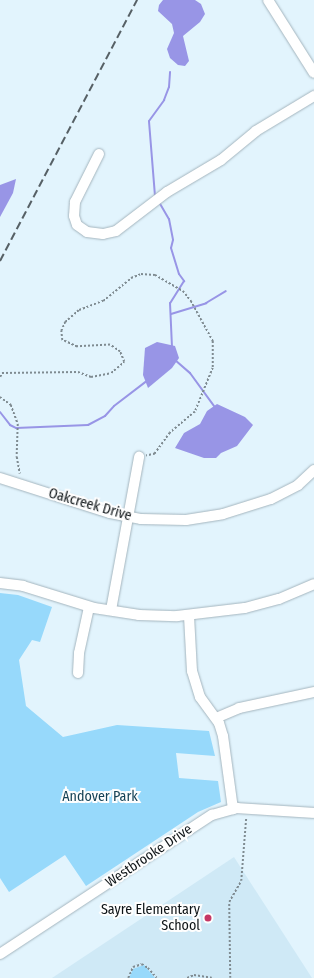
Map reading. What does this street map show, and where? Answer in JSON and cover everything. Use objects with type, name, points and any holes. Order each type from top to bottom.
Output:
[{"type":"street","points":[[268,0],[314,73]]},
{"type":"street","points":[[100,154],[75,202],[74,216],[77,225],[87,232],[103,234],[116,231],[166,192],[221,160],[256,131],[314,96]]},
{"type":"street","points":[[111,610],[126,516],[139,457]]},
{"type":"street","name":"Oakcreek Drive","points":[[0,478],[91,508],[126,516],[186,520],[223,514],[287,492],[314,470]]},
{"type":"street","points":[[0,583],[23,586],[89,607],[139,615],[189,616],[245,608],[279,599],[314,584]]},
{"type":"street","points":[[78,673],[79,653],[89,607]]},
{"type":"street","points":[[189,616],[192,670],[200,697],[216,718],[223,736],[233,809]]},
{"type":"street","points":[[216,718],[239,708],[314,692]]},
{"type":"street","name":"Westbrooke Drive","points":[[0,954],[212,815],[233,809],[247,808],[314,813]]},
{"type":"path","points":[[0,377],[2,373],[78,372],[91,376],[111,373],[124,362],[120,352],[110,345],[77,347],[62,340],[61,331],[65,322],[79,310],[103,301],[131,278],[141,274],[154,275],[183,291],[191,301],[213,341],[213,368],[195,412],[170,433],[155,454],[139,457]]},
{"type":"path","points":[[0,396],[11,405],[18,424],[17,457],[20,474]]},
{"type":"path","points":[[230,978],[229,902],[240,881],[247,808]]},
{"type":"path","points":[[128,978],[130,970],[142,964],[157,978]]},
{"type":"path","points":[[187,978],[194,976],[212,978]]},
{"type":"shaded area","points":[[163,0],[195,0],[201,4],[205,14],[200,22],[183,36],[189,61],[185,66],[178,65],[170,58],[167,49],[174,33],[172,24],[158,11],[159,5]]},
{"type":"shaded area","points":[[16,179],[13,193],[0,217],[0,185]]},
{"type":"shaded area","points":[[157,342],[175,346],[179,358],[172,368],[148,388],[143,375],[145,348]]},
{"type":"shaded area","points":[[217,404],[245,417],[253,425],[237,446],[221,453],[216,458],[204,458],[175,448],[184,433],[200,424],[207,411]]},
{"type":"shaded area","name":"Sayre Elementary School","points":[[234,857],[312,978],[52,978]]},
{"type":"green space","name":"Andover Park","points":[[0,593],[18,595],[52,607],[40,642],[32,640],[19,660],[26,706],[63,737],[117,725],[209,731],[215,756],[176,753],[179,778],[218,781],[221,802],[198,812],[86,886],[65,855],[9,892],[0,878]]},
{"type":"green space","points":[[144,965],[155,978],[129,978],[133,969]]},
{"type":"waterway","points":[[155,196],[149,121],[164,100],[169,87],[170,72]]},
{"type":"waterway","points":[[159,202],[169,219],[173,240],[171,248],[179,274],[184,281],[170,303],[172,347]]},
{"type":"waterway","points":[[171,314],[206,303],[226,291]]},
{"type":"waterway","points":[[175,360],[190,373],[214,406]]},
{"type":"waterway","points":[[0,412],[10,425],[16,428],[88,425],[105,416],[114,406],[148,380]]},
{"type":"railway","points":[[0,261],[137,0]]},
{"type":"place","name":"Sayre Elementary School","points":[[208,918]]}]
